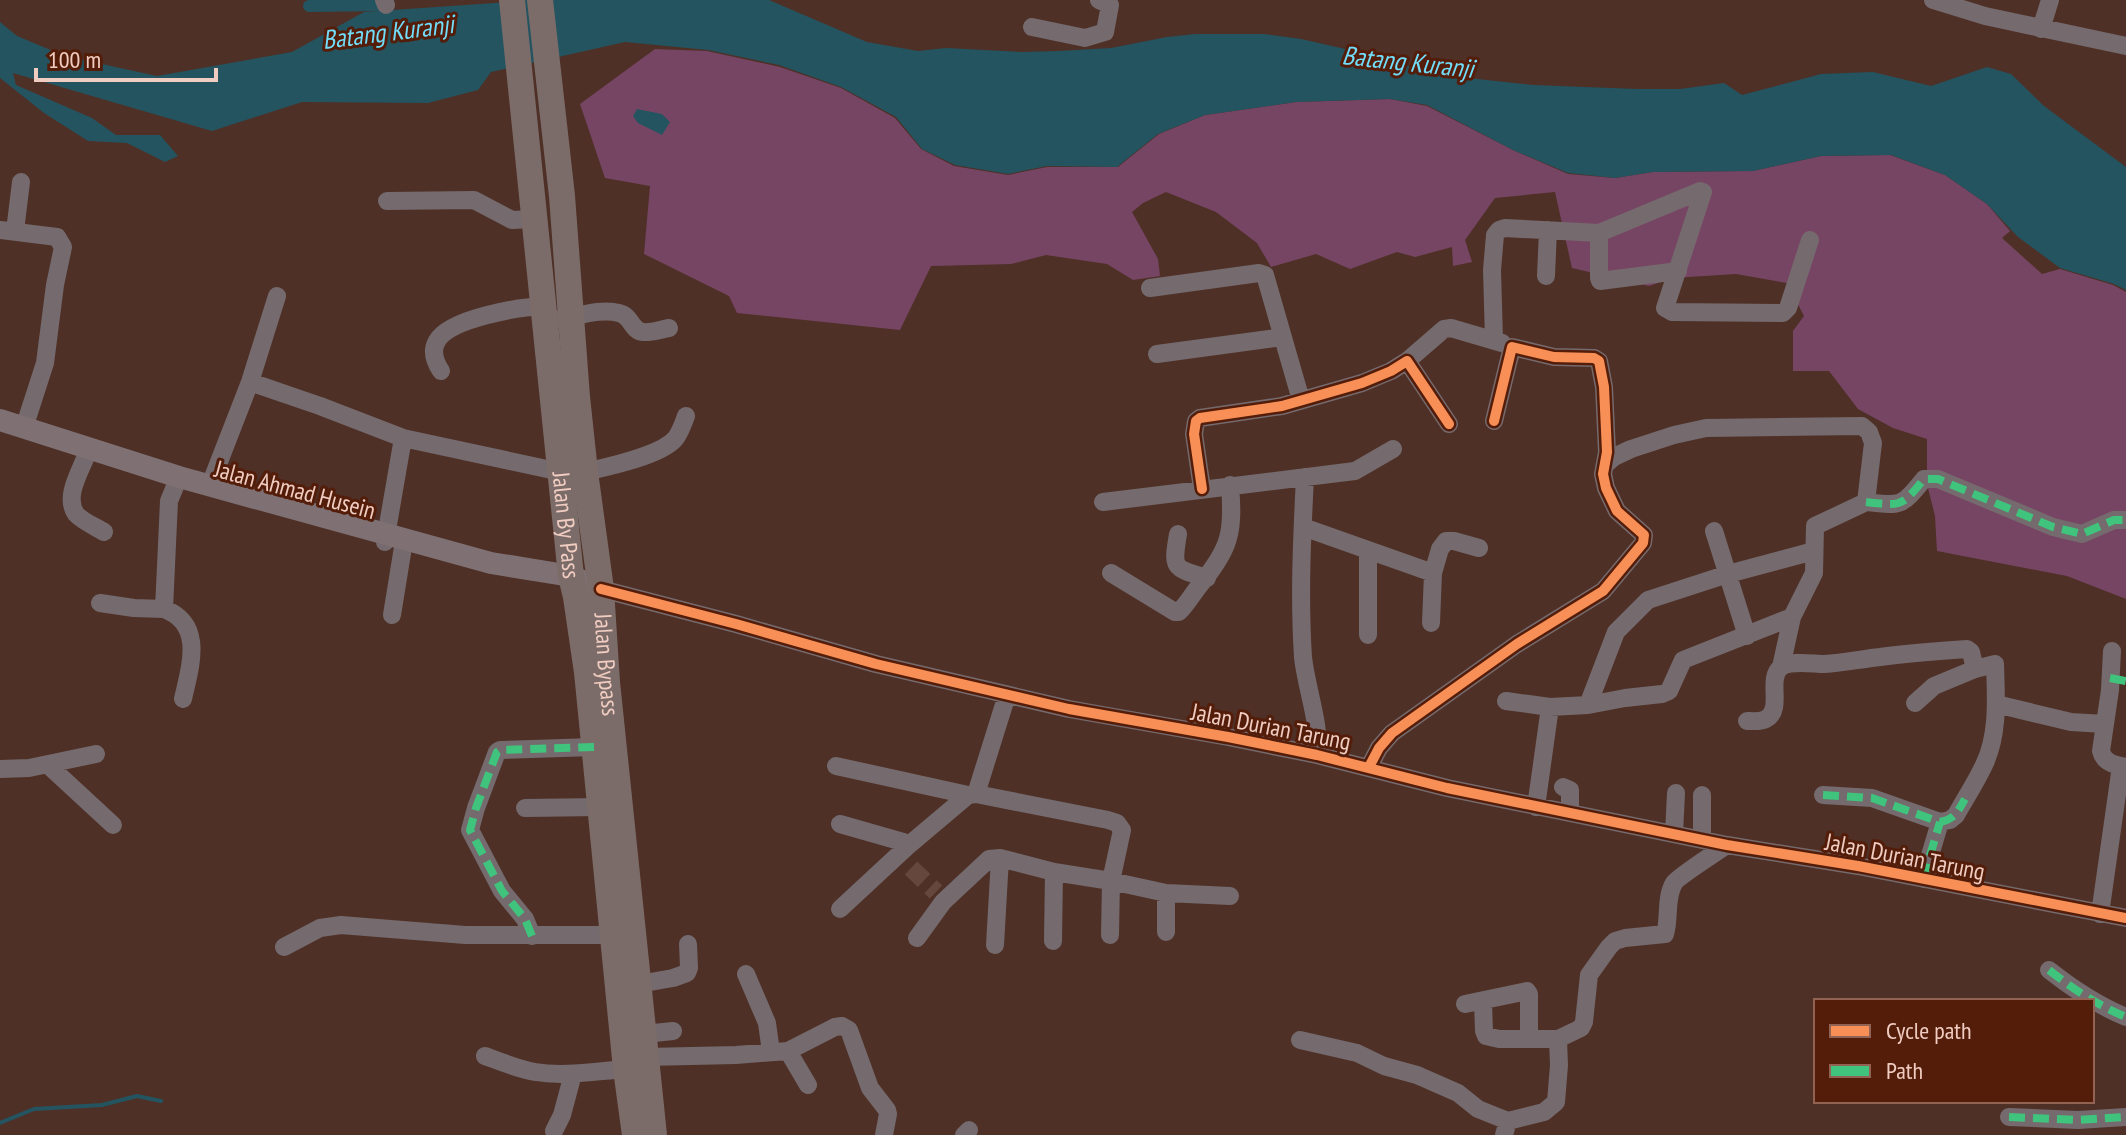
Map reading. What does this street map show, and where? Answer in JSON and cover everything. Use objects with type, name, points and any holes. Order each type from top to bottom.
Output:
[{"type":"highway","points":[[512,0],[533,211],[553,315]]},
{"type":"highway","name":"Jalan Bypass","points":[[540,0],[562,196],[553,315],[573,472],[583,587],[607,682],[621,942],[639,984],[638,1054],[654,1135]]},
{"type":"highway","name":"Jalan By Pass","points":[[583,587],[587,672],[600,807],[638,1054],[635,1135]]},
{"type":"main road","name":"Jalan Ahmad Husein","points":[[0,420],[391,541],[540,582],[583,587]]},
{"type":"main road","name":"Jalan Ahmad Husein","points":[[0,430],[274,513],[391,541]]},
{"type":"street","points":[[1032,27],[1085,38],[1098,35],[1105,32],[1110,5],[1099,0]]},
{"type":"street","points":[[1933,0],[1985,16],[2126,46]]},
{"type":"street","points":[[2041,29],[2050,0]]},
{"type":"street","points":[[21,182],[8,230],[57,237],[63,247],[45,363],[24,428]]},
{"type":"street","points":[[1494,340],[1492,270],[1495,235],[1505,228],[1599,233],[1703,192],[1665,308],[1672,312],[1783,313],[1788,308],[1810,240]]},
{"type":"street","points":[[387,201],[474,200],[512,220],[533,211]]},
{"type":"street","points":[[1546,276],[1548,230]]},
{"type":"street","points":[[1599,233],[1600,281],[1678,271]]},
{"type":"street","points":[[1150,288],[1263,274],[1267,278],[1301,400]]},
{"type":"street","points":[[210,485],[250,382],[277,296]]},
{"type":"street","points":[[441,371],[434,349],[440,337],[478,318],[505,310],[553,315],[623,313],[635,329],[642,332],[669,328]]},
{"type":"street","points":[[1202,489],[1194,434],[1196,421],[1200,418],[1282,406],[1362,383],[1407,361],[1444,329],[1451,328],[1554,357],[1594,358],[1599,361],[1604,387],[1607,452],[1603,474],[1606,488],[1612,503],[1624,518],[1644,535],[1643,543],[1603,591],[1517,644],[1392,733],[1369,767]]},
{"type":"street","points":[[1157,354],[1283,337]]},
{"type":"street","points":[[1494,421],[1512,347]]},
{"type":"street","points":[[1407,361],[1449,424]]},
{"type":"street","points":[[250,382],[403,438],[573,472],[634,459],[669,444],[679,433],[686,416]]},
{"type":"street","points":[[1606,464],[1631,449],[1706,428],[1862,426],[1869,432],[1873,443],[1866,502]]},
{"type":"street","points":[[392,615],[391,541],[403,438]]},
{"type":"street","points":[[1103,502],[1355,471],[1393,449]]},
{"type":"street","points":[[86,456],[73,489],[72,504],[77,515],[104,532]]},
{"type":"street","points":[[1305,477],[1301,630],[1305,673],[1318,741],[1317,755]]},
{"type":"street","points":[[1747,721],[1770,716],[1775,679],[1781,667],[1792,617],[1814,573],[1814,528],[1817,524],[1866,502],[1901,504],[1924,479],[1938,479],[2053,527],[2082,534],[2114,520],[2126,520]]},
{"type":"street","points":[[164,609],[169,501],[176,484]]},
{"type":"street","points":[[1111,573],[1177,613],[1217,566],[1227,545],[1232,512],[1230,485]]},
{"type":"street","points":[[1303,527],[1433,573]]},
{"type":"street","points":[[1714,531],[1747,636]]},
{"type":"street","points":[[1178,534],[1174,555],[1178,568],[1207,578]]},
{"type":"street","points":[[1431,623],[1433,573],[1440,549],[1446,541],[1479,548]]},
{"type":"street","points":[[1368,550],[1368,635]]},
{"type":"street","points":[[1588,705],[1616,632],[1648,600],[1814,551]]},
{"type":"street","name":"Jalan Durian Tarung","points":[[583,587],[736,624],[876,664],[1100,715],[1317,755],[1447,788],[1727,845],[2126,918]]},
{"type":"street","points":[[100,603],[164,609],[178,616],[191,639],[191,663],[183,699]]},
{"type":"street","points":[[1506,701],[1550,707],[1662,694],[1669,691],[1683,660],[1792,617]]},
{"type":"street","points":[[1781,667],[1967,649],[1971,652],[1975,669]]},
{"type":"street","points":[[2100,914],[2124,766],[2108,762],[2102,755],[2105,724],[2118,679],[2112,651]]},
{"type":"street","points":[[1823,795],[1872,798],[1940,822],[1956,815],[1984,765],[1992,741],[1996,704],[1995,664],[1934,686],[1915,703]]},
{"type":"street","points":[[840,909],[907,855],[972,795],[1007,695]]},
{"type":"street","points":[[1996,704],[2071,722],[2105,724]]},
{"type":"street","points":[[1536,807],[1550,707]]},
{"type":"street","points":[[532,936],[525,919],[502,891],[470,830],[476,808],[500,750],[594,747]]},
{"type":"street","points":[[0,769],[29,768],[96,754]]},
{"type":"street","points":[[48,765],[113,825]]},
{"type":"street","points":[[836,766],[1117,823],[1122,830],[1111,881],[1110,935]]},
{"type":"street","points":[[1563,787],[1570,790],[1570,812]]},
{"type":"street","points":[[1674,834],[1676,793]]},
{"type":"street","points":[[1702,795],[1702,839]]},
{"type":"street","points":[[525,808],[600,807]]},
{"type":"street","points":[[1923,879],[1940,822]]},
{"type":"street","points":[[840,824],[907,855]]},
{"type":"street","points":[[1529,1038],[1527,991],[1474,1003],[1486,1036],[1499,1039],[1558,1039],[1581,1028],[1589,975],[1609,947],[1625,938],[1665,934],[1674,883],[1727,845]]},
{"type":"street","points":[[995,945],[1000,858]]},
{"type":"street","points":[[917,938],[939,897],[985,861],[1000,858],[1054,872],[1166,893],[1230,896]]},
{"type":"street","points":[[1053,941],[1054,872]]},
{"type":"street","points":[[1166,893],[1166,932]]},
{"type":"street","points":[[284,947],[320,928],[341,925],[465,935],[621,942]]},
{"type":"street","points":[[639,984],[687,973],[688,944]]},
{"type":"street","points":[[2049,970],[2088,999]]},
{"type":"street","points":[[746,974],[780,1052],[808,1085]]},
{"type":"street","points":[[2094,1002],[2126,1017]]},
{"type":"street","points":[[638,1054],[780,1052],[835,1027],[846,1027],[870,1088],[887,1110],[884,1135]]},
{"type":"street","points":[[485,1056],[532,1072],[573,1074],[638,1054],[673,1031]]},
{"type":"street","points":[[1300,1040],[1357,1053],[1384,1066],[1413,1073],[1458,1093],[1506,1128],[1544,1112],[1556,1102],[1558,1039]]},
{"type":"street","points":[[554,1131],[562,1115],[573,1074]]},
{"type":"street","points":[[2009,1117],[2078,1120],[2126,1117]]},
{"type":"shaded area","points":[[655,49],[707,51],[780,67],[841,88],[895,118],[921,149],[954,166],[1008,175],[1047,167],[1118,167],[1159,134],[1205,115],[1296,102],[1390,99],[1427,106],[1568,174],[1615,178],[1653,172],[1753,171],[1821,156],[1890,155],[1945,175],[1987,204],[2010,231],[2002,238],[2042,274],[2060,269],[2126,292],[2126,599],[2067,576],[1937,551],[1935,516],[1927,484],[1927,439],[1893,428],[1858,409],[1829,371],[1793,371],[1793,331],[1804,316],[1787,283],[1736,274],[1673,278],[1649,286],[1572,268],[1555,192],[1495,198],[1465,240],[1472,262],[1453,266],[1452,247],[1415,257],[1397,252],[1350,269],[1316,254],[1271,267],[1257,243],[1216,212],[1166,192],[1132,212],[1158,259],[1160,276],[1133,280],[1107,264],[1046,255],[1011,264],[931,266],[900,330],[737,313],[729,296],[644,254],[650,186],[605,178],[580,104]]},
{"type":"water","name":"Batang Kuranji","points":[[514,0],[769,0],[867,42],[918,51],[946,48],[1058,51],[1111,48],[1195,34],[1264,34],[1301,39],[1387,62],[1468,78],[1533,85],[1637,89],[1680,89],[1724,83],[1742,95],[1821,74],[1873,72],[1931,86],[1987,67],[2011,74],[2044,106],[2126,167],[2126,290],[2060,268],[2018,237],[1987,204],[1945,175],[1891,155],[1821,156],[1753,171],[1653,172],[1615,178],[1568,173],[1513,150],[1427,105],[1390,99],[1296,102],[1205,115],[1158,134],[1117,167],[1047,166],[1008,174],[955,165],[922,149],[896,117],[841,87],[779,65],[708,50],[625,42],[491,72],[478,90],[428,103],[302,102],[212,131],[13,73],[16,85],[92,118],[116,135],[160,135],[178,156],[165,162],[127,143],[88,141],[44,113],[0,78],[0,22],[17,36],[65,56],[157,76],[292,52],[364,12]]},
{"type":"water","points":[[637,109],[662,114],[670,122],[662,135],[638,123],[633,116]]},
{"type":"waterway","name":"Batang Kuranji","points":[[309,6],[386,5],[387,11]]},
{"type":"waterway","points":[[0,1123],[34,1109],[102,1105],[137,1096],[161,1101]]},
{"type":"tunnel","points":[[911,868],[936,892]]},
{"type":"marked path","points":[[1866,502],[1894,504],[1905,500],[1924,479],[1938,479],[2053,527],[2082,534],[2114,520],[2126,520]]},
{"type":"marked path","points":[[2110,678],[2126,681]]},
{"type":"marked path","points":[[532,936],[525,919],[502,891],[470,830],[476,808],[500,750],[594,747]]},
{"type":"marked path","points":[[1823,795],[1872,798],[1940,822],[1953,817],[1965,799]]},
{"type":"marked path","points":[[1923,879],[1940,822]]},
{"type":"marked path","points":[[2049,970],[2091,999]]},
{"type":"marked path","points":[[2094,1001],[2126,1017]]},
{"type":"marked path","points":[[2009,1117],[2078,1120],[2126,1117]]},
{"type":"cycle path","points":[[1369,767],[1392,733],[1517,644],[1603,591],[1643,543],[1644,535],[1617,511],[1606,488],[1603,474],[1607,452],[1604,387],[1599,361],[1594,358],[1554,357],[1512,347],[1494,421]]},
{"type":"cycle path","points":[[1202,489],[1194,434],[1196,421],[1200,418],[1282,406],[1362,383],[1407,361],[1449,424]]},
{"type":"cycle path","points":[[601,589],[876,664],[1069,709],[1317,755],[1447,788],[1727,845],[1858,866],[2126,918]]}]
